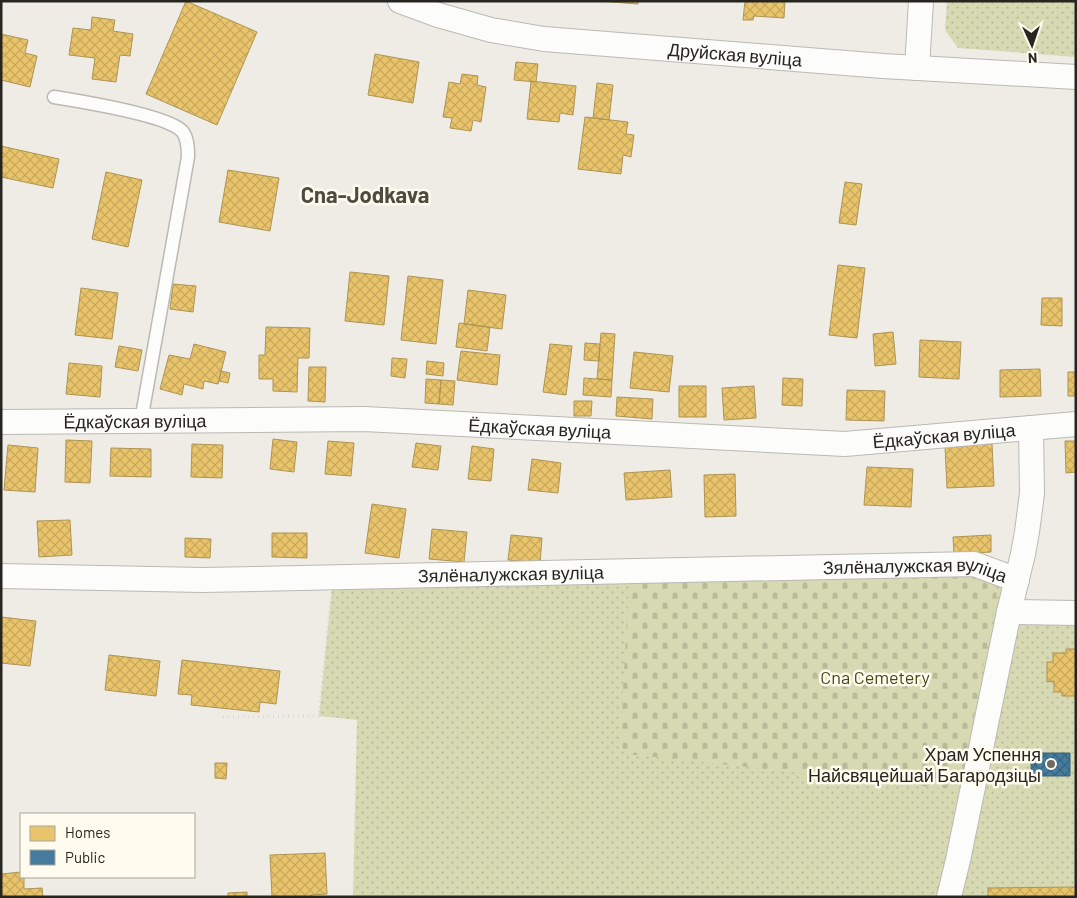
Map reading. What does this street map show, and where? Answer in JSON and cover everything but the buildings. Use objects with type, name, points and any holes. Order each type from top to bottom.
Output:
[{"type":"street","name":"Друйская вуліца","points":[[400,1],[438,15],[491,30],[544,39],[917,68],[1076,77]]},
{"type":"street","points":[[917,68],[921,1]]},
{"type":"street","name":"Ёдкаўская вуліца","points":[[1,422],[364,419],[844,444],[1076,424]]},
{"type":"street","points":[[949,897],[1023,554],[1032,494],[1031,428]]},
{"type":"street","name":"Зялёналужская вуліца","points":[[1,576],[202,580],[974,564],[1017,580]]},
{"type":"street","name":"Зялёналужская вуліца","points":[[1009,612],[1076,612]]},
{"type":"lane","points":[[54,97],[119,109],[165,121],[176,126],[184,133],[188,146],[188,158],[141,421]]},
{"type":"path","points":[[223,717],[318,716],[333,577]]},
{"type":"green space","points":[[947,1],[1076,1],[1076,57],[958,48],[945,30]]},
{"type":"green space","points":[[974,564],[1017,580],[1009,611],[1076,613],[1076,887],[988,888],[988,897],[949,897],[1006,623],[960,790],[942,897],[353,897],[357,720],[319,716],[333,577]]},
{"type":"green space","name":"Cna Cemetery","points":[[972,572],[997,592],[960,790],[626,754],[620,742],[629,585],[631,582]]},
{"type":"place","name":"Храм Успення Найсвяцейшай Багародзіцы","points":[[1051,764]]},
{"type":"district","name":"Cna-Jodkava","points":[[365,194]]}]
